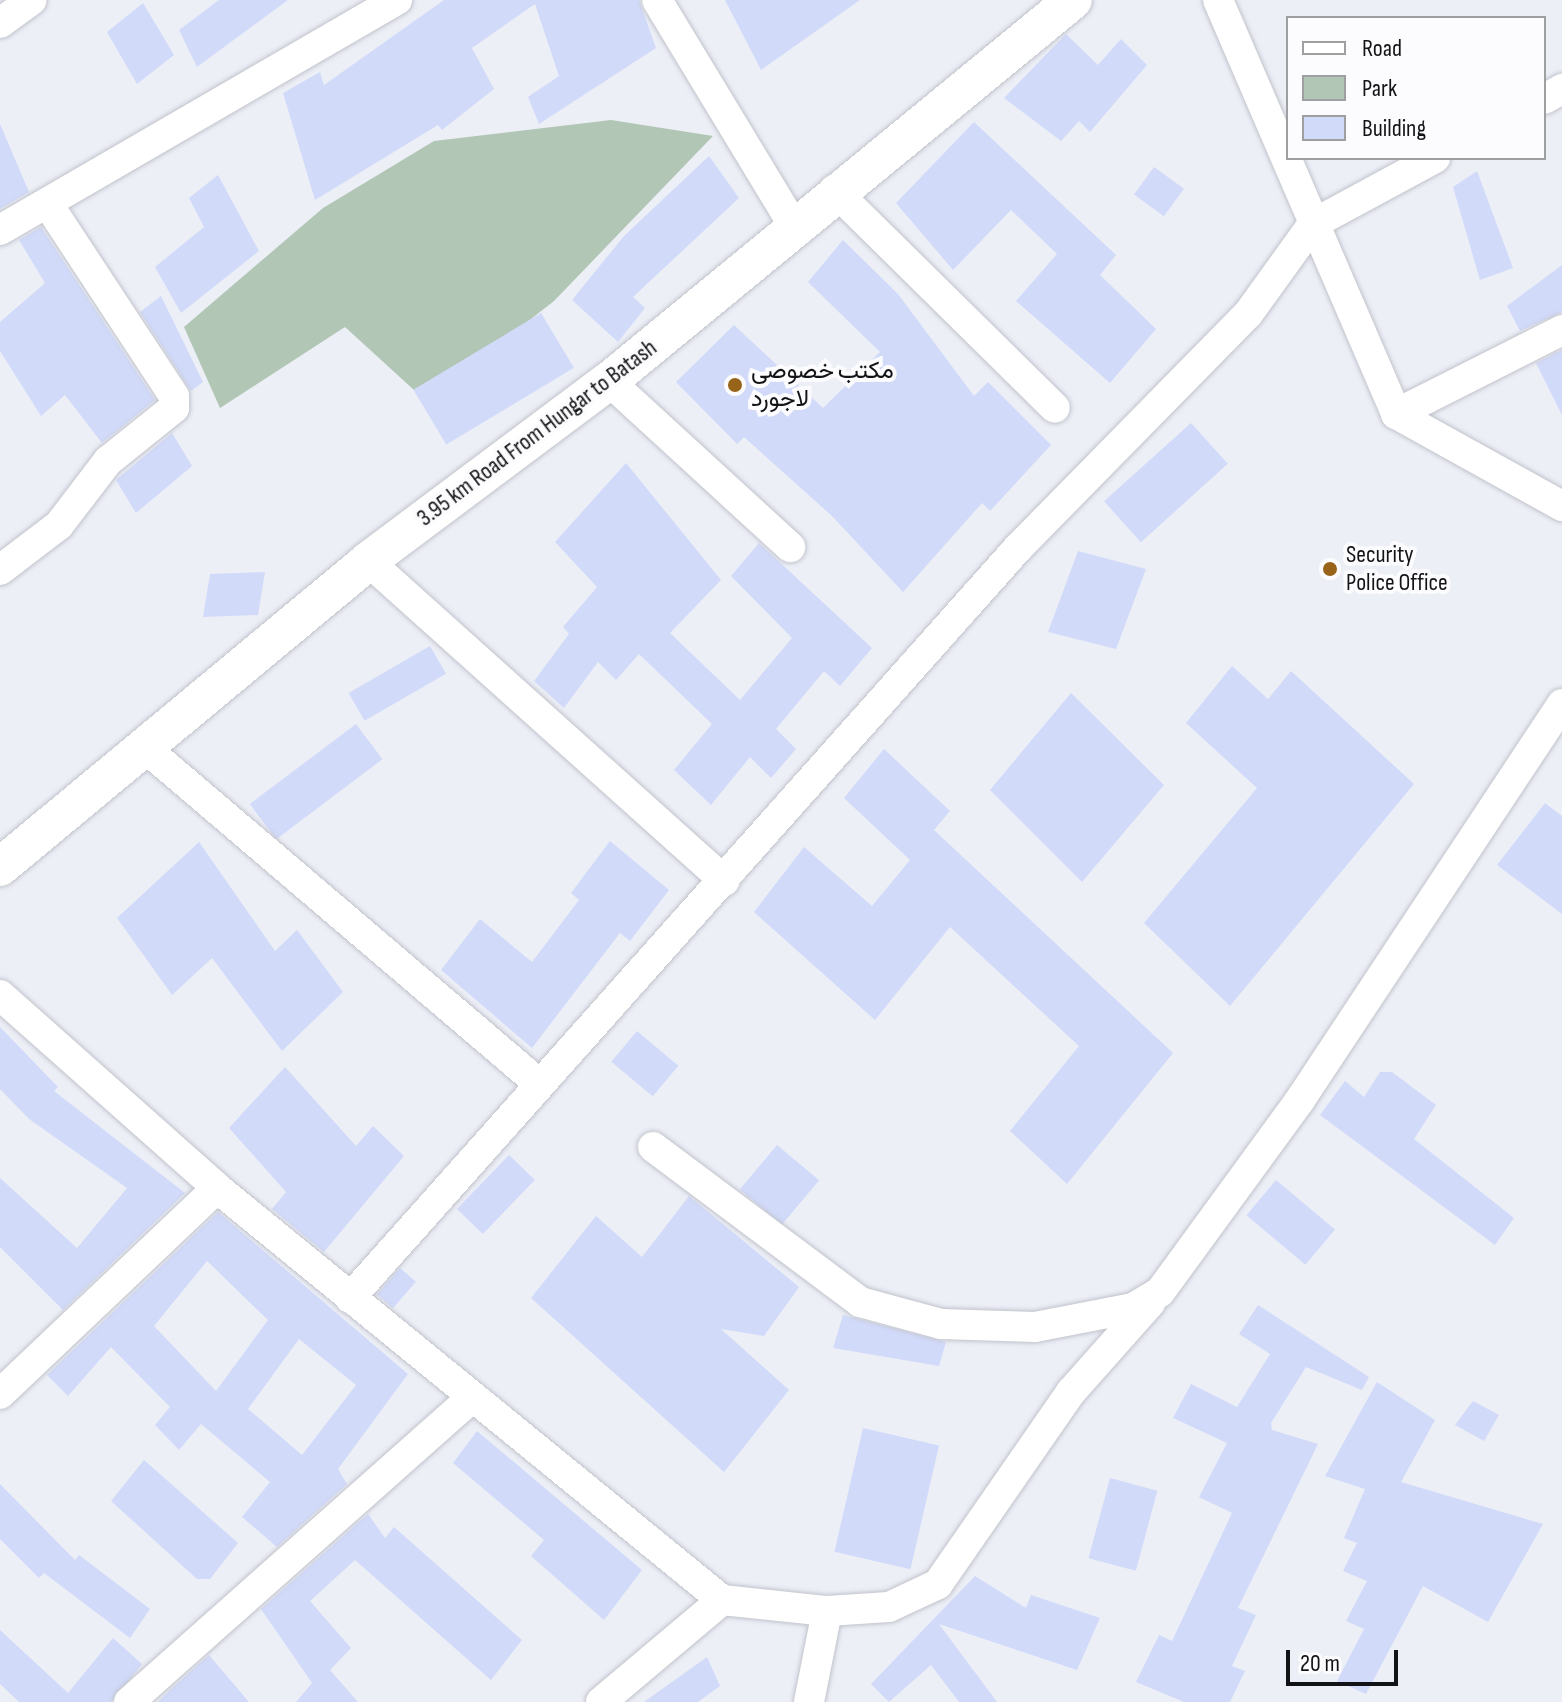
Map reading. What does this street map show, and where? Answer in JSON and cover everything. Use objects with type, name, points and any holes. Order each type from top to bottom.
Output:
[{"type":"street","points":[[0,23],[32,0]]},
{"type":"street","points":[[0,230],[397,0]]},
{"type":"street","points":[[657,0],[795,228]]},
{"type":"street","name":"3.95 km Road From Hungar to Batash","points":[[0,867],[368,561],[609,381],[795,228],[834,190],[1073,0]]},
{"type":"street","points":[[1218,0],[1396,414],[1562,506]]},
{"type":"street","points":[[350,1298],[537,1082],[725,881],[1018,548],[1248,314],[1313,224],[1431,160]]},
{"type":"street","points":[[834,190],[1055,408]]},
{"type":"street","points":[[0,570],[59,525],[108,461],[174,408],[174,396],[47,203]]},
{"type":"street","points":[[1396,414],[1562,330]]},
{"type":"street","points":[[609,381],[790,547]]},
{"type":"street","points":[[368,561],[725,881]]},
{"type":"street","points":[[0,995],[217,1188],[722,1600],[827,1611],[889,1607],[938,1584],[1071,1392],[1160,1292],[1300,1100],[1562,704]]},
{"type":"street","points":[[144,747],[537,1082]]},
{"type":"street","points":[[653,1147],[860,1302],[941,1324],[1035,1327],[1133,1308],[1160,1292]]},
{"type":"street","points":[[0,1394],[217,1188]]},
{"type":"street","points":[[129,1702],[471,1398]]},
{"type":"street","points":[[601,1702],[722,1600]]},
{"type":"street","points":[[809,1702],[827,1611]]},
{"type":"green space","points":[[611,120],[713,136],[554,301],[426,401],[345,327],[220,408],[184,327],[323,208],[434,141]]},
{"type":"building","points":[[219,0],[288,0],[197,67],[179,30]]},
{"type":"building","points":[[444,0],[639,0],[656,48],[539,124],[528,97],[559,76],[535,4],[472,48],[494,89],[442,130],[438,125],[315,200],[283,93],[320,72],[324,85]]},
{"type":"building","points":[[725,0],[860,0],[761,70]]},
{"type":"building","points":[[143,3],[174,55],[137,84],[107,32]]},
{"type":"building","points":[[1066,34],[1098,65],[1121,39],[1147,65],[1090,132],[1079,121],[1061,141],[1004,98]]},
{"type":"building","points":[[974,122],[1116,255],[1100,275],[1156,329],[1110,383],[1016,301],[1057,254],[1011,210],[953,270],[896,203]]},
{"type":"building","points":[[0,124],[29,192],[0,209]]},
{"type":"building","points":[[709,156],[739,198],[633,297],[645,308],[618,342],[572,300],[624,236]]},
{"type":"building","points":[[1154,167],[1184,189],[1164,216],[1134,195]]},
{"type":"building","points":[[1477,171],[1513,268],[1480,280],[1453,187]]},
{"type":"building","points":[[218,175],[259,251],[181,313],[155,267],[204,227],[189,198]]},
{"type":"building","points":[[41,227],[155,400],[102,443],[65,395],[41,416],[0,351],[0,322],[45,283],[19,240]]},
{"type":"building","points":[[843,240],[898,294],[974,396],[988,382],[1051,445],[990,511],[982,503],[903,592],[832,516],[744,437],[737,444],[676,382],[734,325],[823,408],[880,352],[808,282]]},
{"type":"building","points":[[1562,265],[1562,312],[1520,331],[1507,306]]},
{"type":"building","points":[[161,296],[203,382],[191,391],[140,312]]},
{"type":"building","points":[[541,313],[574,368],[446,445],[413,390]]},
{"type":"building","points":[[1562,350],[1562,415],[1536,363]]},
{"type":"building","points":[[1191,423],[1228,464],[1141,542],[1104,501]]},
{"type":"building","points":[[172,433],[192,466],[136,513],[116,480]]},
{"type":"building","points":[[626,463],[721,580],[670,633],[740,700],[792,638],[731,576],[759,543],[872,648],[840,686],[824,671],[776,729],[796,749],[771,778],[750,757],[711,805],[674,770],[712,724],[639,654],[616,680],[598,662],[564,708],[534,681],[569,634],[563,627],[597,587],[555,542]]},
{"type":"building","points":[[1078,551],[1146,569],[1116,649],[1048,632]]},
{"type":"building","points":[[265,572],[258,615],[203,617],[210,574]]},
{"type":"building","points":[[430,646],[446,674],[365,721],[349,693]]},
{"type":"building","points":[[1232,666],[1268,699],[1291,671],[1414,784],[1230,1006],[1144,923],[1257,788],[1186,723]]},
{"type":"building","points":[[1071,693],[1164,785],[1082,882],[990,790]]},
{"type":"building","points":[[356,724],[382,759],[276,839],[250,804]]},
{"type":"building","points":[[884,749],[950,811],[934,830],[1173,1053],[1067,1184],[1010,1131],[1079,1046],[950,927],[875,1020],[754,912],[804,847],[872,906],[910,860],[844,798]]},
{"type":"building","points":[[1545,803],[1562,816],[1562,914],[1497,865]]},
{"type":"building","points":[[610,841],[669,890],[630,941],[620,933],[532,1048],[441,970],[480,919],[532,962],[579,900],[571,893]]},
{"type":"building","points":[[199,842],[275,951],[297,930],[343,992],[282,1051],[212,958],[172,995],[117,918]]},
{"type":"building","points":[[0,1027],[58,1087],[54,1091],[185,1193],[63,1310],[0,1247],[0,1178],[77,1248],[127,1188],[29,1119],[0,1089]]},
{"type":"building","points":[[637,1031],[678,1066],[653,1096],[611,1062]]},
{"type":"building","points":[[285,1067],[356,1146],[373,1126],[404,1156],[324,1252],[272,1209],[286,1192],[229,1128]]},
{"type":"building","points":[[1380,1072],[1392,1072],[1436,1105],[1414,1139],[1514,1218],[1495,1245],[1320,1115],[1345,1081],[1364,1097]]},
{"type":"building","points":[[777,1145],[819,1180],[782,1225],[740,1189]]},
{"type":"building","points":[[509,1155],[535,1180],[483,1234],[457,1209]]},
{"type":"building","points":[[1276,1180],[1335,1229],[1305,1265],[1246,1215]]},
{"type":"building","points":[[689,1196],[799,1287],[764,1336],[721,1329],[789,1390],[724,1472],[531,1298],[596,1216],[642,1257]]},
{"type":"building","points":[[218,1212],[408,1374],[338,1469],[347,1484],[277,1547],[242,1517],[270,1482],[201,1424],[179,1450],[155,1425],[170,1407],[111,1347],[68,1396],[47,1375]],"holes":[[[207,1261],[268,1320],[216,1391],[154,1326]],[[299,1339],[356,1385],[302,1455],[248,1409]]]},
{"type":"building","points":[[400,1268],[416,1282],[393,1308],[377,1294]]},
{"type":"building","points":[[1258,1305],[1369,1377],[1362,1390],[1306,1367],[1271,1423],[1272,1430],[1318,1444],[1238,1608],[1256,1615],[1232,1666],[1245,1671],[1230,1702],[1184,1702],[1136,1682],[1159,1635],[1172,1641],[1232,1513],[1199,1497],[1227,1443],[1173,1418],[1191,1384],[1237,1407],[1270,1354],[1239,1334]]},
{"type":"building","points":[[843,1315],[946,1342],[939,1366],[833,1348]]},
{"type":"building","points":[[1377,1382],[1435,1420],[1401,1482],[1543,1524],[1488,1622],[1423,1586],[1366,1694],[1337,1681],[1364,1629],[1346,1621],[1367,1581],[1343,1571],[1357,1543],[1344,1538],[1365,1489],[1325,1476]]},
{"type":"building","points":[[1473,1401],[1499,1415],[1484,1441],[1455,1425]]},
{"type":"building","points":[[863,1428],[939,1446],[910,1569],[834,1552]]},
{"type":"building","points":[[477,1431],[642,1570],[604,1620],[531,1556],[544,1540],[453,1463]]},
{"type":"building","points":[[144,1460],[238,1543],[210,1579],[197,1579],[111,1501]]},
{"type":"building","points":[[1110,1478],[1157,1491],[1136,1571],[1089,1558]]},
{"type":"building","points":[[0,1484],[75,1560],[79,1555],[150,1609],[130,1638],[44,1573],[39,1578],[0,1539]]},
{"type":"building","points":[[368,1514],[385,1538],[394,1527],[522,1640],[491,1680],[355,1560],[310,1601],[351,1648],[330,1670],[358,1702],[296,1702],[312,1683],[261,1609]]},
{"type":"building","points":[[975,1576],[1026,1608],[1031,1595],[1100,1618],[1077,1670],[939,1624],[997,1702],[959,1702],[931,1665],[889,1702],[871,1684]]},
{"type":"building","points":[[0,1630],[68,1693],[113,1638],[142,1664],[111,1702],[19,1702],[0,1684]]},
{"type":"building","points":[[209,1655],[249,1702],[158,1702],[170,1690]]},
{"type":"building","points":[[707,1657],[720,1686],[698,1702],[644,1702]]},
{"type":"place","name":"مکتب خصوصی لاجورد","points":[[735,385]]},
{"type":"place","name":"Security Police Office","points":[[1330,569]]}]
